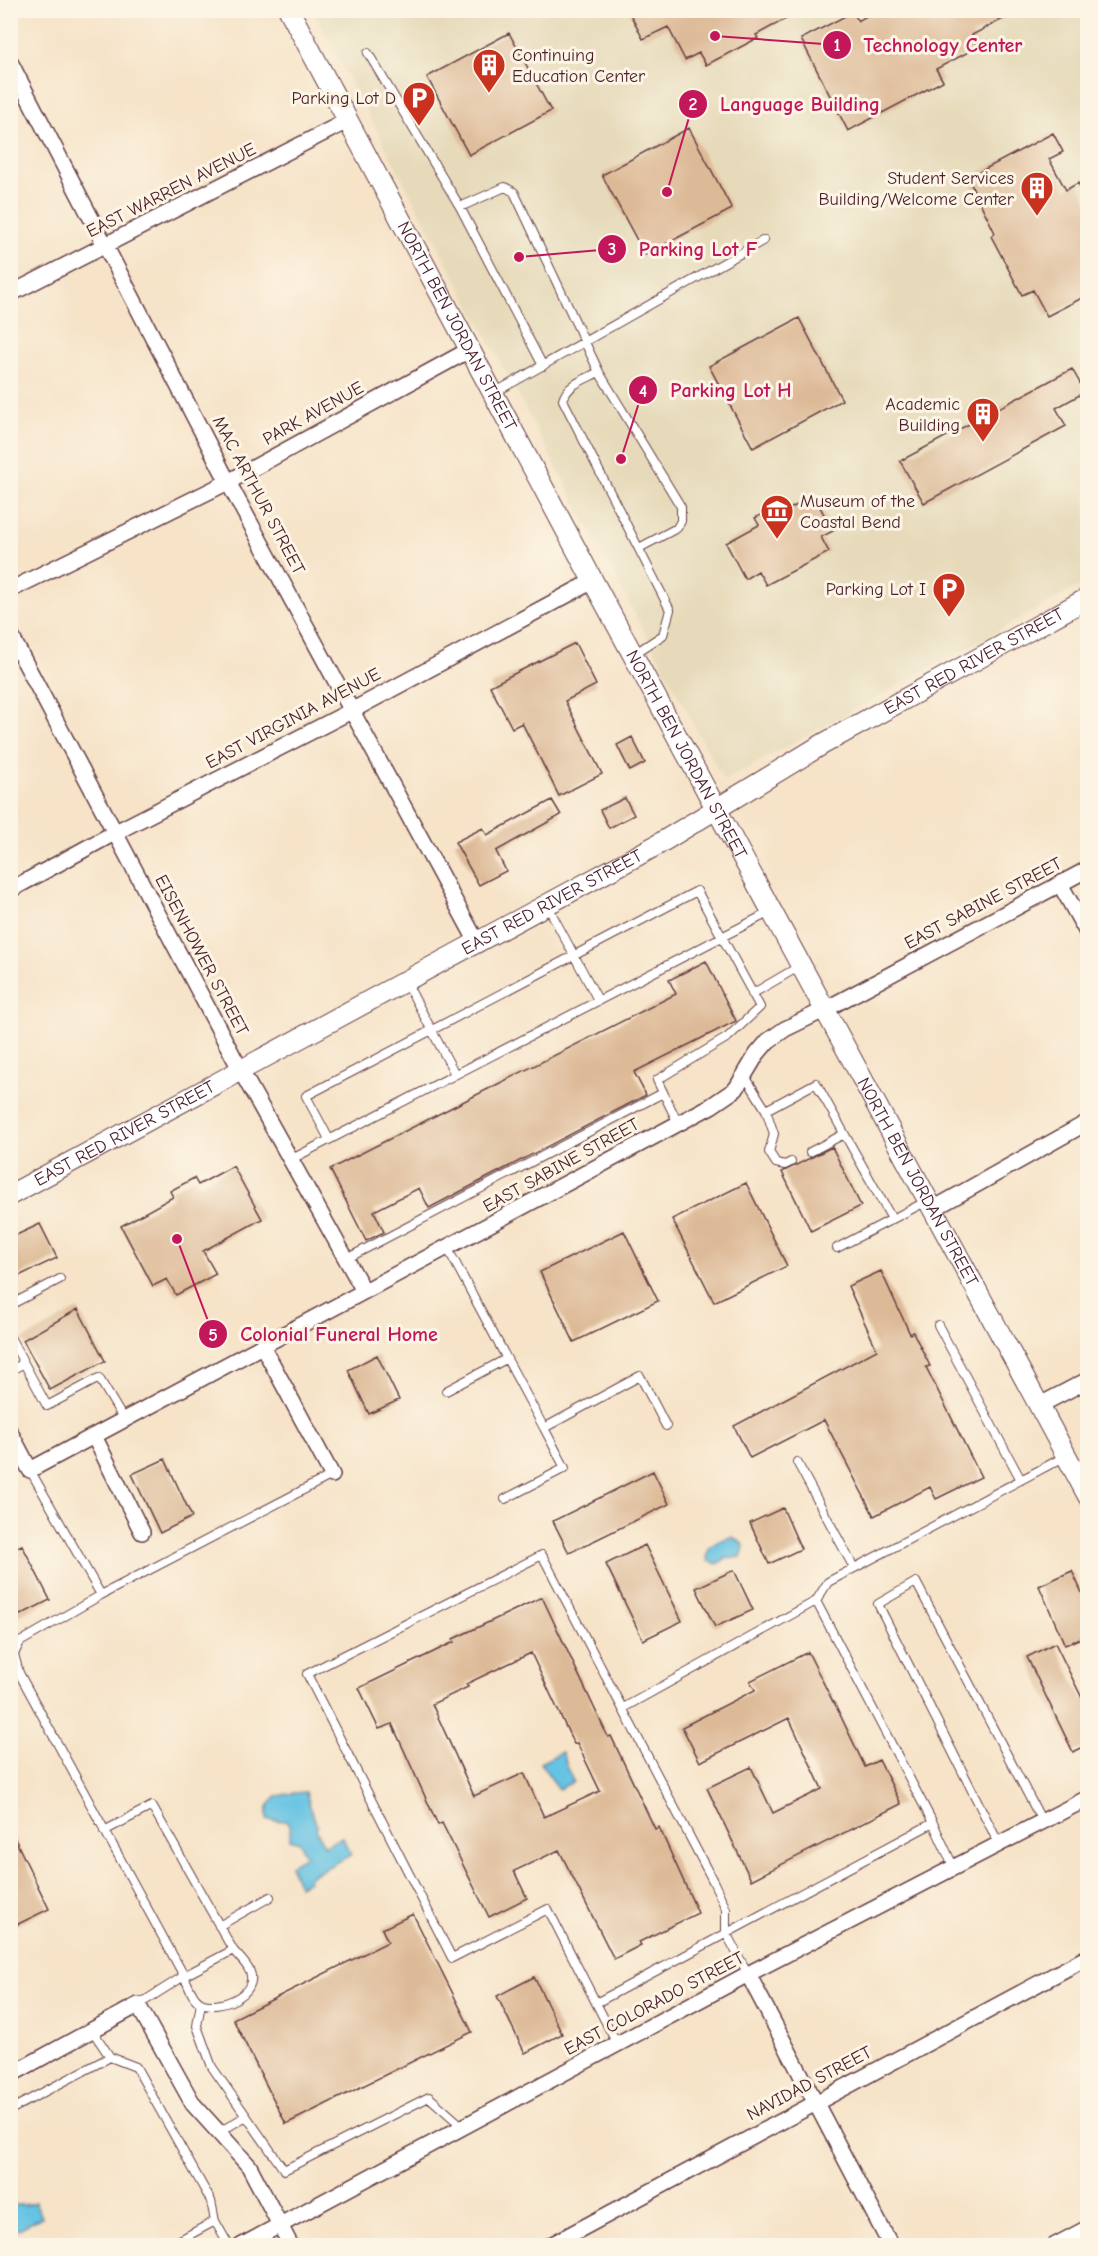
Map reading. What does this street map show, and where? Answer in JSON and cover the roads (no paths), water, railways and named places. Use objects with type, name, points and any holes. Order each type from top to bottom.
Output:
[{"type":"street","name":"NORTH BEN JORDAN STREET","points":[[289,10],[593,581],[1088,1496]]},
{"type":"street","name":"MAC ARTHUR STREET","points":[[10,62],[228,482],[478,944]]},
{"type":"street","name":"EAST WARREN AVENUE","points":[[10,294],[348,120]]},
{"type":"street","name":"PARK AVENUE","points":[[10,590],[228,482],[471,349]]},
{"type":"street","name":"EAST VIRGINIA AVENUE","points":[[10,890],[593,581]]},
{"type":"street","name":"EAST RED RIVER STREET","points":[[10,1195],[478,944],[657,845],[823,744],[1088,598]]},
{"type":"street","name":"EISENHOWER STREET","points":[[10,634],[241,1071],[364,1291]]},
{"type":"street","name":"EAST SABINE STREET","points":[[30,1470],[364,1291],[448,1249],[678,1123],[736,1089],[757,1054],[768,1041],[784,1029],[824,1010],[1088,869]]},
{"type":"street","points":[[1060,884],[1088,934]]},
{"type":"street","points":[[930,1204],[1088,1122]]},
{"type":"street","points":[[262,1345],[332,1475]]},
{"type":"street","points":[[1038,1406],[1088,1380]]},
{"type":"street","points":[[10,1432],[30,1470]]},
{"type":"street","points":[[94,1436],[142,1532]]},
{"type":"street","name":"EAST COLORADO STREET","points":[[241,2246],[748,1974],[1088,1798]]},
{"type":"street","name":"NAVIDAD STREET","points":[[549,2246],[1088,1957]]},
{"type":"street","points":[[748,1974],[891,2246]]},
{"type":"street","points":[[10,2076],[138,2006],[193,2104],[249,2166],[291,2246]]},
{"type":"street","points":[[1054,2246],[1088,2228]]},
{"type":"lane","points":[[368,53],[460,207],[543,366]]},
{"type":"lane","points":[[460,207],[505,187],[514,192],[599,372],[681,507],[681,521],[677,528],[639,548]]},
{"type":"lane","points":[[494,393],[764,240]]},
{"type":"lane","points":[[599,372],[571,386],[563,400],[670,610],[663,635],[633,654]]},
{"type":"lane","points":[[329,1139],[306,1096],[697,891],[760,1007],[728,1037],[657,1080],[678,1123]]},
{"type":"lane","points":[[547,905],[598,1000]]},
{"type":"lane","points":[[290,1160],[772,911]]},
{"type":"lane","points":[[752,994],[801,966]]},
{"type":"lane","points":[[406,982],[454,1074]]},
{"type":"lane","points":[[745,1076],[766,1110],[774,1134],[769,1152],[776,1163],[785,1165],[791,1162]]},
{"type":"lane","points":[[766,1110],[816,1083],[892,1219]]},
{"type":"lane","points":[[346,1260],[663,1093]]},
{"type":"lane","points":[[810,1152],[844,1134]]},
{"type":"lane","points":[[837,1248],[892,1219],[930,1204]]},
{"type":"lane","points":[[448,1249],[566,1468],[505,1499]]},
{"type":"lane","points":[[10,1305],[60,1279]]},
{"type":"lane","points":[[938,1324],[1021,1480]]},
{"type":"lane","points":[[10,1337],[47,1406],[99,1378],[124,1420]]},
{"type":"lane","points":[[446,1391],[506,1359]]},
{"type":"lane","points":[[10,1371],[24,1363]]},
{"type":"lane","points":[[544,1428],[640,1376],[666,1426]]},
{"type":"lane","points":[[623,1708],[816,1601],[828,1582],[1066,1456]]},
{"type":"lane","points":[[797,1462],[854,1568]]},
{"type":"lane","points":[[30,1470],[101,1595]]},
{"type":"lane","points":[[104,1831],[152,1806],[233,1950],[250,1972],[250,1984],[243,1995],[217,2007],[195,1999],[184,1976],[104,1831],[19,1673],[14,1654],[20,1642],[101,1595],[332,1475]]},
{"type":"lane","points":[[617,2044],[548,1909],[452,1958],[307,1674],[542,1555],[714,1883],[726,1910],[726,1933],[748,1974]]},
{"type":"lane","points":[[999,1844],[878,1604],[916,1582],[1042,1821]]},
{"type":"lane","points":[[816,1601],[933,1823],[954,1868]]},
{"type":"lane","points":[[596,2003],[933,1823]]},
{"type":"lane","points":[[219,1926],[270,1897]]},
{"type":"lane","points":[[138,2006],[184,1976],[233,1950]]},
{"type":"lane","points":[[201,2003],[197,2026],[212,2067],[284,2170],[429,2097],[463,2127]]},
{"type":"lane","points":[[92,2030],[110,2057],[136,2067],[211,2201],[215,2221],[229,2246]]},
{"type":"lane","points":[[10,2110],[110,2057]]},
{"type":"lane","points":[[218,2133],[246,2116]]},
{"type":"lane","points":[[169,2246],[215,2221]]},
{"type":"water","points":[[732,1537],[744,1547],[741,1557],[725,1559],[717,1564],[708,1561],[708,1551],[714,1544]]},
{"type":"water","points":[[562,1752],[573,1782],[559,1789],[540,1763]]},
{"type":"water","points":[[306,1792],[317,1825],[316,1829],[324,1846],[342,1837],[351,1855],[308,1877],[309,1881],[299,1886],[290,1865],[306,1856],[299,1842],[290,1839],[290,1828],[286,1821],[267,1820],[267,1811],[273,1800],[284,1794]]},
{"type":"water","points":[[35,2202],[42,2217],[11,2233],[11,2207]]},
{"type":"place","name":"Technology Center","points":[[715,36]]},
{"type":"place","name":"Continuing Education Center","points":[[489,94]]},
{"type":"place","name":"Parking Lot D","points":[[419,127]]},
{"type":"place","name":"Language Building","points":[[667,192]]},
{"type":"place","name":"Student Services Building/Welcome Center","points":[[1037,217]]},
{"type":"place","name":"Parking Lot F","points":[[519,257]]},
{"type":"place","name":"Academic Building","points":[[983,443]]},
{"type":"place","name":"Parking Lot H","points":[[621,459]]},
{"type":"place","name":"Museum of the Coastal Bend","points":[[777,540]]},
{"type":"place","name":"Parking Lot I","points":[[949,618]]},
{"type":"place","name":"Colonial Funeral Home","points":[[177,1239]]}]
